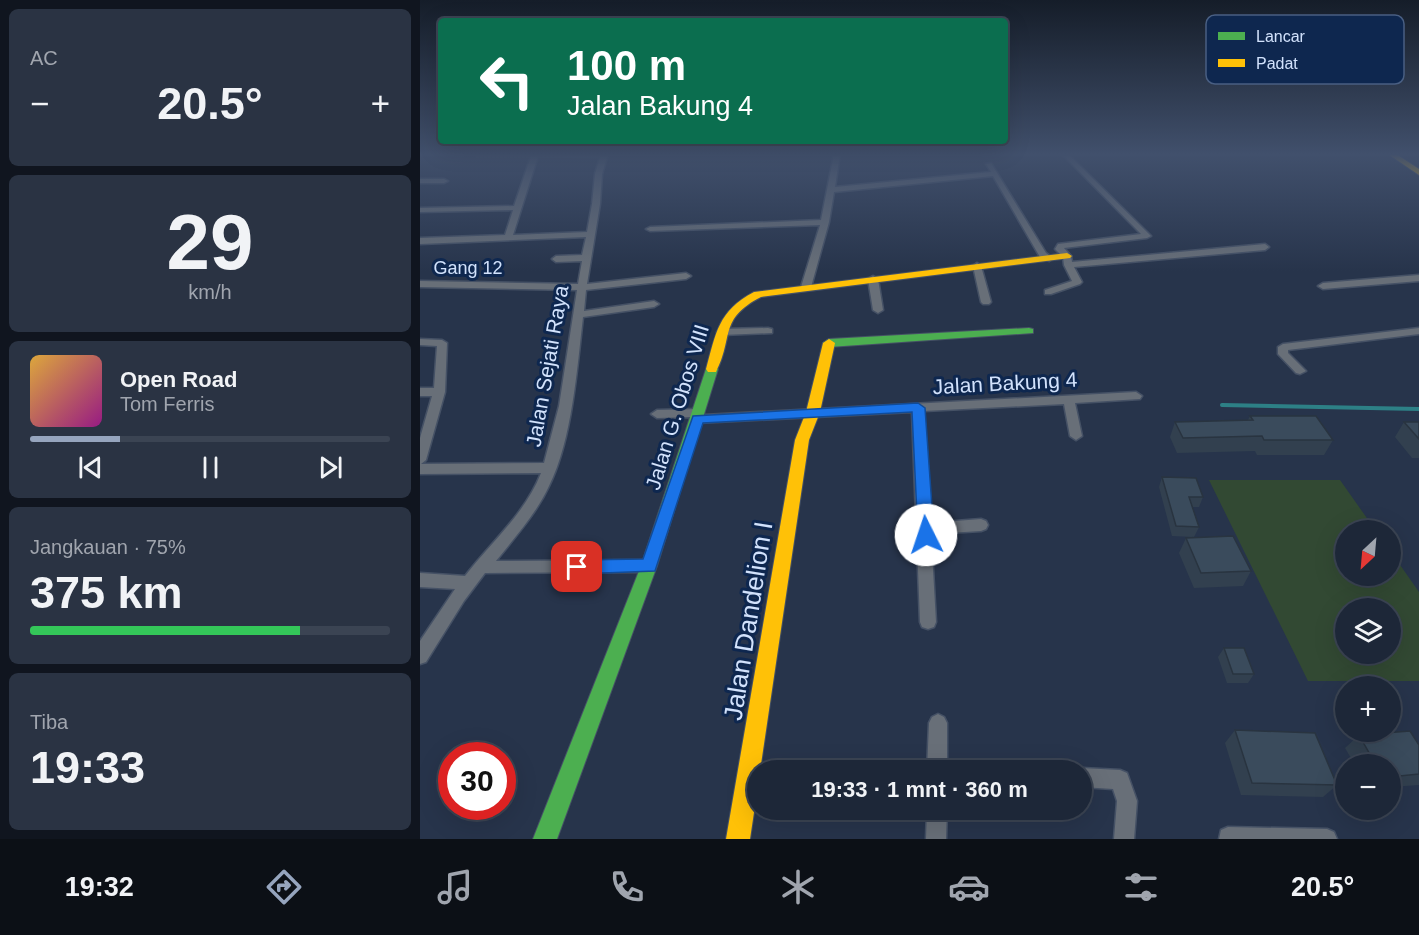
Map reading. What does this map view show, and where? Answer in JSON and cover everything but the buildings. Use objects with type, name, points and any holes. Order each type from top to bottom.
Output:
[{"type":"street","points":[[508,237],[521,193]]},
{"type":"street","name":"Jalan Sejati Raya","points":[[420,656],[468,583],[532,502],[550,468],[570,379],[584,287],[585,258],[597,193]]},
{"type":"street","points":[[807,287],[830,193]]},
{"type":"street","points":[[1007,193],[1043,255],[1049,258]]},
{"type":"street","points":[[1048,292],[1075,285],[1077,279],[1059,247],[1147,236],[1104,193]]},
{"type":"street","points":[[420,210],[518,208]]},
{"type":"street","points":[[664,216],[654,229],[825,222]]},
{"type":"street","points":[[420,241],[589,234]]},
{"type":"street","points":[[1067,261],[1264,247]]},
{"type":"street","points":[[556,259],[585,258]]},
{"type":"street","name":"Jalan G. Obos VIII","points":[[545,839],[649,566],[730,310],[747,298],[807,287],[1049,258],[1067,261]]},
{"type":"street","points":[[977,266],[986,302]]},
{"type":"street","name":"Gang 12","points":[[420,284],[584,287],[686,276]]},
{"type":"street","points":[[1323,286],[1419,278]]},
{"type":"street","points":[[873,279],[878,310]]},
{"type":"street","points":[[580,314],[654,304]]},
{"type":"street","points":[[722,332],[768,331]]},
{"type":"street","name":"Jalan Dandelion I","points":[[738,839],[802,440],[813,412],[826,347],[832,341],[1029,331]]},
{"type":"street","points":[[1300,371],[1284,354],[1283,347],[1419,331]]},
{"type":"street","points":[[420,342],[442,343],[439,392],[420,460]]},
{"type":"street","points":[[420,392],[439,392]]},
{"type":"street","name":"Jalan Bakung 4","points":[[657,414],[698,416],[813,412],[1136,396]]},
{"type":"street","points":[[1069,400],[1076,436]]},
{"type":"street","points":[[918,408],[926,532],[928,622]]},
{"type":"street","points":[[420,469],[550,468]]},
{"type":"street","points":[[926,532],[981,525]]},
{"type":"street","points":[[481,567],[649,566]]},
{"type":"street","points":[[420,580],[468,583]]},
{"type":"street","points":[[937,760],[938,723]]},
{"type":"street","points":[[1092,779],[1120,780],[1127,801],[1124,839]]},
{"type":"street","points":[[936,839],[937,820]]},
{"type":"street","points":[[1228,837],[1327,839]]},
{"type":"green space","points":[[1209,480],[1340,480],[1368,520],[1335,520],[1335,586],[1401,586],[1401,566],[1419,592],[1419,681],[1401,681],[1401,676],[1335,676],[1335,681],[1308,681]]},
{"type":"waterway","points":[[1222,405],[1419,409]]},
{"type":"traffic: fast","points":[[829,343],[1029,331]]},
{"type":"traffic: fast","points":[[545,839],[649,566],[712,369]]},
{"type":"traffic: slow","points":[[712,369],[721,333],[730,315],[736,308],[758,294],[1067,256]]},
{"type":"traffic: slow","points":[[738,839],[802,440],[813,412],[829,343]]},
{"type":"route","points":[[577,567],[649,566],[697,419],[918,408],[926,535]]}]
